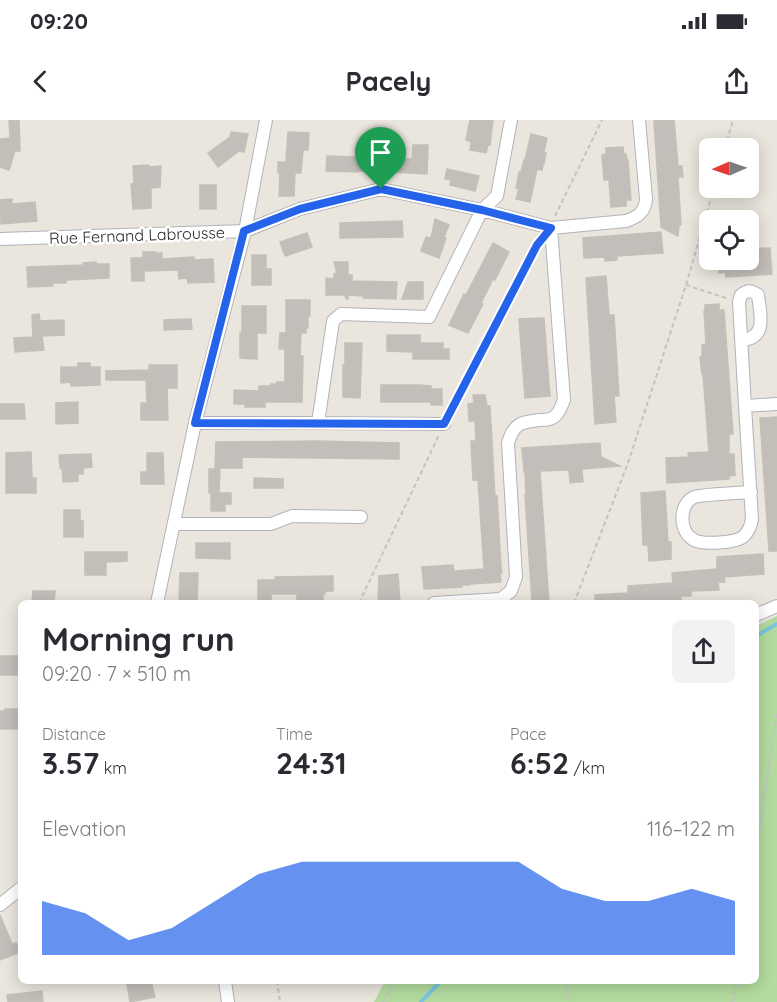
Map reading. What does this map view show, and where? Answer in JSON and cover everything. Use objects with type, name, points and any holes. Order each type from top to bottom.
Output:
[{"type":"street","points":[[158,600],[195,423],[244,231],[266,120]]},
{"type":"street","points":[[318,423],[333,321],[341,314],[429,316],[482,210],[497,196],[511,120]]},
{"type":"street","points":[[484,600],[501,599],[511,591],[516,577],[508,443],[510,433],[516,426],[526,421],[552,419],[558,413],[564,400],[551,228],[626,220],[640,214],[644,209],[646,199],[639,120]]},
{"type":"street","name":"Rue Fernand Labrousse","points":[[0,239],[244,231],[300,209],[381,189],[482,210],[551,228]]},
{"type":"street","points":[[742,340],[750,340],[759,333],[761,326],[758,295],[753,291],[747,291],[741,295],[739,302],[751,492],[750,528],[744,536],[736,540],[702,543],[687,533],[682,515],[685,504],[695,497],[751,492]]},
{"type":"street","points":[[745,406],[777,404]]},
{"type":"street","points":[[195,423],[444,424]]},
{"type":"street","points":[[174,524],[271,524],[292,516],[361,517]]},
{"type":"street","points":[[759,614],[777,606]]},
{"type":"street","points":[[0,905],[18,890]]},
{"type":"street","points":[[225,984],[228,1002]]},
{"type":"path","points":[[359,600],[444,424],[537,245],[551,228],[557,211],[602,120]]},
{"type":"path","points":[[728,138],[733,120]]},
{"type":"path","points":[[575,600],[628,463],[686,285],[711,198]]},
{"type":"path","points":[[686,285],[739,302]]},
{"type":"path","points":[[759,832],[777,713]]},
{"type":"path","points":[[277,984],[280,1002]]},
{"type":"path","points":[[383,1002],[392,984]]},
{"type":"path","points":[[566,984],[569,1002]]},
{"type":"path","points":[[732,1002],[736,984]]},
{"type":"green space","points":[[777,616],[777,1002],[374,1002],[383,984],[759,984],[759,625]]},
{"type":"building","points":[[9,120],[19,120],[20,151],[15,151],[9,170],[0,167],[0,139],[10,138]]},
{"type":"building","points":[[470,120],[493,120],[490,145],[486,153],[470,150],[471,142],[466,140]]},
{"type":"building","points":[[674,120],[678,166],[682,166],[683,177],[678,177],[681,225],[679,225],[678,236],[661,227],[654,121]]},
{"type":"building","points":[[231,132],[248,134],[244,152],[239,151],[218,167],[208,153],[230,137]]},
{"type":"building","points":[[288,132],[309,133],[308,150],[303,150],[301,173],[295,173],[294,196],[279,196],[278,162],[286,162]]},
{"type":"building","points":[[531,134],[547,138],[544,164],[542,170],[537,169],[530,202],[516,199],[519,188],[516,188]]},
{"type":"building","points":[[413,145],[428,145],[427,174],[326,171],[327,156],[412,159]]},
{"type":"building","points":[[623,147],[628,160],[631,200],[626,200],[626,206],[611,207],[609,180],[604,180],[602,155],[606,154],[606,148]]},
{"type":"building","points":[[148,165],[150,167],[161,166],[160,187],[151,188],[151,208],[133,209],[131,184],[134,184],[133,166]]},
{"type":"building","points":[[447,169],[479,176],[475,191],[450,185],[451,180],[445,179]]},
{"type":"building","points":[[200,185],[216,185],[216,209],[200,209]]},
{"type":"building","points":[[12,199],[12,204],[35,202],[37,221],[1,224],[0,200]]},
{"type":"building","points":[[435,219],[449,225],[439,258],[421,251],[426,237],[431,238]]},
{"type":"building","points":[[402,221],[403,237],[340,238],[340,223]]},
{"type":"building","points":[[661,232],[663,253],[617,256],[617,260],[605,261],[605,257],[584,258],[583,238]]},
{"type":"building","points":[[307,233],[312,247],[285,256],[280,242]]},
{"type":"building","points":[[493,243],[509,252],[495,280],[493,279],[468,333],[449,325]]},
{"type":"building","points":[[759,248],[770,248],[772,274],[726,277],[725,272],[719,273],[719,270],[759,270]]},
{"type":"building","points":[[143,252],[162,253],[162,259],[194,257],[194,260],[213,259],[214,282],[188,283],[187,278],[179,279],[178,270],[144,271],[144,281],[132,281],[131,258],[143,258]]},
{"type":"building","points":[[252,255],[266,255],[266,269],[271,269],[271,285],[252,285]]},
{"type":"building","points":[[96,262],[96,264],[109,264],[109,278],[66,280],[66,283],[53,283],[53,286],[28,287],[27,267],[83,265],[83,263]]},
{"type":"building","points":[[334,262],[348,262],[348,275],[352,275],[352,281],[397,282],[396,299],[348,295],[346,299],[345,295],[326,295],[326,278],[334,279],[334,274],[337,273]]},
{"type":"building","points":[[606,276],[609,315],[614,315],[619,396],[614,396],[616,422],[595,424],[586,278]]},
{"type":"building","points":[[408,282],[423,282],[423,299],[402,299]]},
{"type":"building","points":[[286,300],[310,300],[308,328],[306,328],[306,333],[301,333],[302,402],[265,402],[265,407],[245,407],[245,404],[234,404],[234,390],[259,391],[259,386],[271,386],[277,382],[285,382],[285,349],[279,349],[280,333],[286,333]]},
{"type":"building","points":[[719,304],[719,310],[724,310],[733,434],[729,434],[729,454],[734,454],[735,475],[729,476],[729,479],[667,483],[666,458],[689,457],[688,453],[709,452],[700,357],[702,357],[702,345],[706,344],[705,305]]},
{"type":"building","points":[[242,306],[266,306],[266,333],[257,333],[257,359],[240,358]]},
{"type":"building","points":[[39,314],[40,321],[64,320],[64,335],[42,336],[44,350],[15,352],[14,338],[33,337],[32,315]]},
{"type":"building","points":[[544,318],[550,396],[525,398],[519,319]]},
{"type":"building","points":[[191,319],[192,329],[164,330],[164,320]]},
{"type":"building","points":[[387,335],[420,335],[420,343],[443,343],[443,349],[449,349],[449,359],[413,359],[413,352],[387,351]]},
{"type":"building","points":[[345,343],[362,343],[360,398],[343,397]]},
{"type":"building","points":[[78,363],[90,363],[90,367],[100,367],[100,385],[71,386],[71,382],[61,383],[61,367],[78,367]]},
{"type":"building","points":[[149,365],[177,365],[177,388],[167,388],[168,420],[141,420],[141,403],[147,403],[146,380],[106,380],[106,371],[149,370]]},
{"type":"building","points":[[381,385],[419,385],[431,386],[431,389],[442,389],[442,405],[431,405],[431,402],[381,402]]},
{"type":"building","points":[[473,395],[485,395],[487,406],[490,406],[501,582],[424,589],[422,567],[453,565],[454,571],[484,569],[478,480],[473,480],[471,441],[476,441],[475,421],[469,421],[468,404],[474,403]]},
{"type":"building","points":[[78,402],[78,423],[56,424],[56,403]]},
{"type":"building","points":[[0,404],[24,404],[25,419],[0,419]]},
{"type":"building","points":[[777,417],[777,551],[769,551],[760,418]]},
{"type":"building","points":[[216,442],[399,443],[399,459],[242,457],[242,468],[215,468]]},
{"type":"building","points":[[600,443],[601,457],[620,466],[582,469],[583,482],[570,483],[569,470],[540,471],[549,600],[532,600],[522,448]]},
{"type":"building","points":[[31,452],[32,478],[36,478],[36,493],[6,493],[6,453]]},
{"type":"building","points":[[147,453],[163,453],[164,484],[141,484],[141,472],[147,472]]},
{"type":"building","points":[[91,454],[92,467],[83,468],[83,474],[78,474],[78,481],[63,482],[59,455]]},
{"type":"building","points":[[209,469],[220,469],[219,493],[231,493],[231,504],[225,504],[225,511],[211,511]]},
{"type":"building","points":[[254,478],[283,479],[283,488],[254,488]]},
{"type":"building","points":[[665,491],[671,559],[649,561],[648,545],[643,545],[641,493]]},
{"type":"building","points":[[64,510],[80,510],[83,537],[64,537]]},
{"type":"building","points":[[196,543],[230,543],[230,559],[196,558]]},
{"type":"building","points":[[85,552],[127,552],[127,561],[106,562],[106,575],[85,575]]},
{"type":"building","points":[[763,554],[764,574],[724,577],[725,582],[718,582],[719,590],[691,591],[691,596],[681,596],[681,600],[595,600],[595,595],[628,593],[628,586],[673,583],[672,573],[717,569],[717,557]]},
{"type":"building","points":[[180,573],[198,573],[197,600],[179,600]]},
{"type":"building","points":[[398,574],[400,600],[378,600],[379,576]]},
{"type":"building","points":[[333,576],[333,591],[325,591],[323,600],[297,600],[297,594],[271,594],[271,600],[258,600],[258,580],[275,580],[275,577]]},
{"type":"building","points":[[33,591],[55,591],[54,600],[32,600]]},
{"type":"building","points":[[0,656],[18,656],[18,675],[0,675]]},
{"type":"building","points":[[5,709],[18,709],[18,729],[0,729],[0,711],[5,711]]},
{"type":"building","points":[[0,915],[12,944],[16,943],[18,953],[0,960]]},
{"type":"building","points":[[127,984],[152,984],[155,997],[130,1002]]},
{"type":"building","points":[[42,991],[43,1002],[8,1002],[7,995]]},
{"type":"waterway","points":[[759,634],[777,624]]},
{"type":"waterway","points":[[421,1002],[438,984]]},
{"type":"route","points":[[381,189],[482,210],[551,228],[537,245],[444,424],[195,423],[244,231],[300,209],[381,189]]}]
